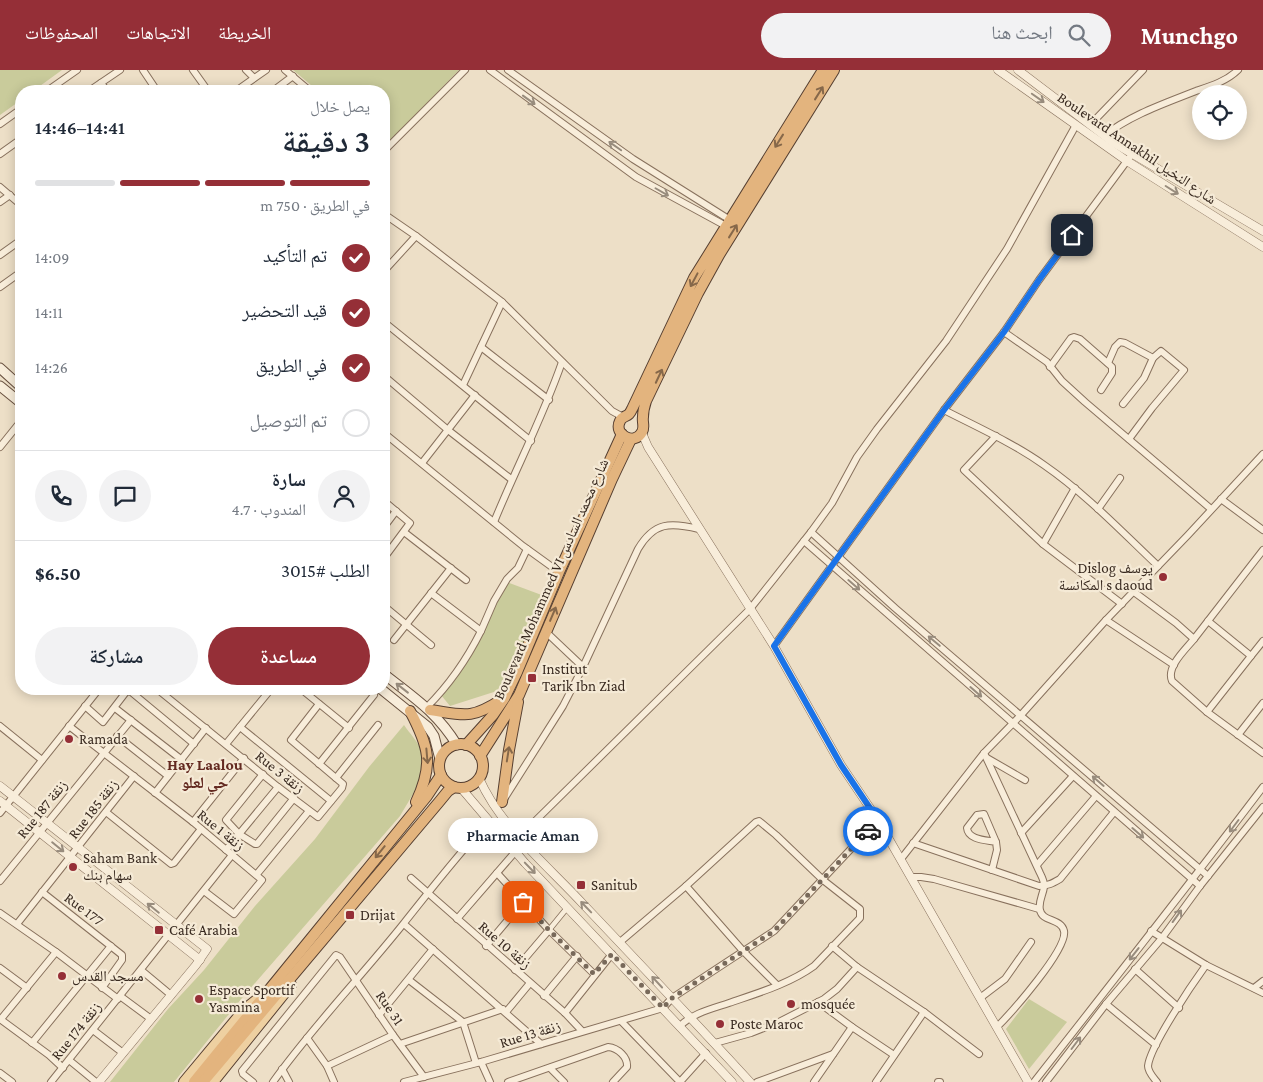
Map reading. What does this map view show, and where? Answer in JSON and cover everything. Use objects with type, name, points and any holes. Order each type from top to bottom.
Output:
[{"type":"highway","points":[[633,436],[619,430],[694,278],[823,70]]},
{"type":"highway","name":"Boulevard Mohammed VI شارع محمد السادس","points":[[462,745],[494,716],[504,699],[559,572],[633,436],[644,425],[646,402],[698,293],[719,255],[834,70]]},
{"type":"highway","points":[[624,418],[637,415],[643,421]]},
{"type":"highway","name":"Boulevard Mohammed VI شارع محمد السادس","points":[[480,756],[519,695],[616,470],[633,436]]},
{"type":"highway","points":[[499,805],[519,695]]},
{"type":"highway","points":[[428,709],[459,715],[474,714],[488,709],[504,699]]},
{"type":"highway","points":[[410,711],[424,741],[427,763],[424,784],[410,815]]},
{"type":"highway","points":[[203,1082],[448,791],[470,786],[479,778],[483,767],[480,756],[472,747],[462,745],[446,750],[440,759],[440,775],[447,784],[457,788]]},
{"type":"highway","points":[[194,1082],[427,796],[440,775]]},
{"type":"main road","points":[[0,368],[15,382]]},
{"type":"main road","points":[[2,391],[15,399]]},
{"type":"main road","points":[[390,679],[428,709],[462,745]]},
{"type":"main road","points":[[383,695],[410,711],[430,731],[440,759]]},
{"type":"main road","points":[[213,1082],[295,980],[322,940]]},
{"type":"main road","points":[[184,1082],[244,1010],[267,992]]},
{"type":"street","points":[[56,85],[77,70]]},
{"type":"street","points":[[98,85],[120,70]]},
{"type":"street","points":[[143,70],[153,85]]},
{"type":"street","points":[[193,70],[204,85]]},
{"type":"street","points":[[246,70],[254,78]]},
{"type":"street","points":[[244,85],[266,70]]},
{"type":"street","points":[[285,70],[303,85]]},
{"type":"street","points":[[390,145],[465,70]]},
{"type":"street","points":[[490,70],[636,177],[728,223]]},
{"type":"street","points":[[508,70],[633,159],[728,223]]},
{"type":"street","name":"Boulevard Annakhil شارع النخيل","points":[[998,70],[1076,125],[1263,247]]},
{"type":"street","name":"Boulevard Annakhil شارع النخيل","points":[[1018,70],[1090,124],[1129,158],[1263,232]]},
{"type":"street","points":[[1090,124],[1143,70]]},
{"type":"street","points":[[1104,136],[1115,127],[1150,110],[1219,82],[1238,70]]},
{"type":"street","points":[[281,85],[292,76]]},
{"type":"street","points":[[0,124],[15,113]]},
{"type":"street","points":[[519,837],[750,609],[804,541],[838,492],[857,457],[908,388],[946,341],[1007,249],[1076,125]]},
{"type":"street","points":[[0,154],[15,145]]},
{"type":"street","points":[[774,646],[1129,158]]},
{"type":"street","points":[[0,187],[15,200]]},
{"type":"street","points":[[0,202],[10,195]]},
{"type":"street","points":[[390,218],[502,302],[612,411],[624,418]]},
{"type":"street","points":[[390,262],[416,236]]},
{"type":"street","points":[[0,255],[15,246]]},
{"type":"street","points":[[0,287],[15,276]]},
{"type":"street","points":[[463,385],[502,302]]},
{"type":"street","points":[[390,327],[531,441]]},
{"type":"street","points":[[1004,332],[1046,362],[1062,381],[1085,402],[1211,509]]},
{"type":"street","points":[[1050,367],[1067,341],[1074,337],[1080,339],[1108,363],[1113,370],[1101,390]]},
{"type":"street","points":[[1108,363],[1115,347],[1120,342],[1153,358]]},
{"type":"street","points":[[481,347],[549,400]]},
{"type":"street","points":[[1123,404],[1144,378],[1153,358],[1161,351],[1184,370],[1129,439]]},
{"type":"street","points":[[494,522],[511,479],[531,441],[549,400],[562,362]]},
{"type":"street","points":[[390,381],[448,430],[511,479]]},
{"type":"street","points":[[422,463],[475,396]]},
{"type":"street","points":[[944,410],[996,436],[1042,464],[1075,488],[1158,566]]},
{"type":"street","points":[[0,447],[15,428]]},
{"type":"street","points":[[633,436],[648,447],[774,646],[841,765],[878,820],[901,859],[1028,1082]]},
{"type":"street","points":[[996,436],[964,470],[1043,544],[1122,604]]},
{"type":"street","points":[[390,438],[527,549],[559,572]]},
{"type":"street","points":[[901,859],[1012,724],[1106,620],[1263,454]]},
{"type":"street","points":[[1098,509],[1120,478]]},
{"type":"street","points":[[1043,544],[1075,488]]},
{"type":"street","points":[[1221,499],[1263,530]]},
{"type":"street","points":[[390,506],[410,523],[390,550]]},
{"type":"street","points":[[390,519],[396,511]]},
{"type":"street","points":[[499,805],[563,706],[644,538],[653,530],[666,525],[681,525],[699,529]]},
{"type":"street","points":[[404,532],[466,580]]},
{"type":"street","points":[[811,532],[895,608],[1208,876]]},
{"type":"street","points":[[804,541],[1200,886]]},
{"type":"street","points":[[428,709],[470,654],[494,601],[507,579],[518,568],[527,549]]},
{"type":"street","points":[[1263,550],[1174,665],[1170,676],[1172,681],[1207,712],[1263,754]]},
{"type":"street","points":[[394,640],[451,568]]},
{"type":"street","points":[[1134,592],[1176,622],[1194,639]]},
{"type":"street","points":[[431,593],[481,631]]},
{"type":"street","points":[[390,611],[431,645]]},
{"type":"street","points":[[1106,620],[1174,665]]},
{"type":"street","points":[[1208,621],[1252,656]]},
{"type":"street","points":[[546,632],[583,667]]},
{"type":"street","points":[[1207,712],[1263,641]]},
{"type":"street","points":[[0,813],[3,803],[13,796],[94,695]]},
{"type":"street","points":[[85,706],[104,722],[124,695]]},
{"type":"street","points":[[135,695],[194,744]]},
{"type":"street","name":"Rue 3 زنقة","points":[[165,695],[309,811],[318,816],[331,801]]},
{"type":"street","points":[[226,744],[266,695]]},
{"type":"street","points":[[308,695],[349,728]]},
{"type":"street","points":[[319,764],[376,695]]},
{"type":"street","points":[[1238,735],[1263,703]]},
{"type":"street","points":[[240,728],[331,801],[342,788],[342,783],[291,740],[319,704]]},
{"type":"street","points":[[115,708],[182,760]]},
{"type":"street","name":"Rue 187 زنقة","points":[[0,881],[131,720]]},
{"type":"street","points":[[336,778],[378,725]]},
{"type":"street","points":[[0,726],[42,760]]},
{"type":"street","name":"Rue 1 زنقة","points":[[69,726],[156,793],[262,880],[234,914],[204,891]]},
{"type":"street","points":[[156,793],[206,728]]},
{"type":"street","points":[[117,736],[168,776]]},
{"type":"street","points":[[985,755],[1025,780]]},
{"type":"street","points":[[985,755],[1045,886],[1039,908],[1041,914],[1059,922],[1065,934],[1059,950],[1025,996],[997,1027]]},
{"type":"street","points":[[192,822],[244,758]]},
{"type":"street","points":[[263,774],[226,820],[239,834],[257,844],[294,798]]},
{"type":"street","name":"Rue 185 زنقة","points":[[17,924],[134,776]]},
{"type":"street","points":[[1021,833],[1073,776]]},
{"type":"street","points":[[479,778],[519,837],[690,1016],[750,1082]]},
{"type":"street","points":[[0,786],[176,926],[206,947],[207,951],[200,960],[98,1082],[69,1060]]},
{"type":"street","points":[[226,850],[278,787]]},
{"type":"street","points":[[1034,1082],[1151,931],[1194,880],[1263,787]]},
{"type":"street","points":[[457,788],[567,908],[732,1082]]},
{"type":"street","points":[[1037,865],[1096,796]]},
{"type":"street","points":[[3,803],[200,960]]},
{"type":"street","points":[[1046,1082],[1106,1004],[1162,938],[1200,886],[1263,808]]},
{"type":"street","points":[[257,874],[309,811]]},
{"type":"street","points":[[106,812],[171,864],[201,829]]},
{"type":"street","points":[[913,843],[1039,886],[1045,886],[1060,879],[1114,812]]},
{"type":"street","points":[[992,870],[997,850],[996,842],[984,814],[977,815],[967,828],[968,833],[975,837],[996,842]]},
{"type":"street","points":[[663,1008],[672,998],[774,931],[878,820]]},
{"type":"street","points":[[273,1082],[307,1038],[404,924],[461,851],[489,821]]},
{"type":"street","points":[[620,942],[759,821],[823,880],[860,908],[860,918],[807,971],[777,986],[690,1016],[680,1026]]},
{"type":"street","points":[[457,919],[515,852]]},
{"type":"street","name":"Rue 174 زنقة","points":[[51,1082],[232,855]]},
{"type":"street","points":[[497,873],[549,930],[594,974]]},
{"type":"street","points":[[910,877],[934,879],[1039,908]]},
{"type":"street","name":"Rue 10 زنقة","points":[[411,878],[582,1031]]},
{"type":"street","points":[[686,886],[744,952],[777,986]]},
{"type":"street","name":"Rue 177","points":[[42,892],[111,946]]},
{"type":"street","points":[[486,946],[523,902]]},
{"type":"street","points":[[514,970],[567,908]]},
{"type":"street","points":[[0,913],[56,952],[102,988],[119,997],[150,1019]]},
{"type":"street","points":[[404,924],[541,1044]]},
{"type":"street","points":[[1151,931],[1206,965],[1263,993]]},
{"type":"street","points":[[980,998],[1005,980],[1031,942]]},
{"type":"street","points":[[32,1044],[111,946],[122,955],[122,960],[102,988]]},
{"type":"street","points":[[832,946],[857,967],[924,1012],[979,1054]]},
{"type":"street","points":[[380,1015],[433,949]]},
{"type":"street","points":[[56,952],[0,1019],[49,1055],[63,1068]]},
{"type":"street","points":[[564,1013],[612,954]]},
{"type":"street","name":"Rue 31","points":[[253,1082],[242,1074],[242,1071],[335,956],[339,956],[356,979],[421,1079]]},
{"type":"street","points":[[544,996],[577,956]]},
{"type":"street","points":[[1157,1082],[1148,1067],[1156,1045],[1206,965]]},
{"type":"street","points":[[715,1044],[779,1022],[818,1002],[837,989],[857,967]]},
{"type":"street","points":[[0,968],[27,988]]},
{"type":"street","points":[[1135,969],[1179,1008]]},
{"type":"street","points":[[141,970],[171,995]]},
{"type":"street","points":[[409,980],[463,1022],[478,1062],[490,1082]]},
{"type":"street","points":[[1254,988],[1263,981]]},
{"type":"street","points":[[400,1044],[463,1022],[505,1011],[530,983]]},
{"type":"street","points":[[818,1002],[894,1055]]},
{"type":"street","points":[[1106,1004],[1156,1045]]},
{"type":"street","name":"Rue 13 زنقة","points":[[404,1082],[421,1079],[663,1008]]},
{"type":"street","points":[[876,1082],[924,1012]]},
{"type":"street","points":[[622,1020],[680,1082],[706,1053]]},
{"type":"street","points":[[814,1082],[852,1027]]},
{"type":"street","points":[[93,1030],[123,1053]]},
{"type":"street","points":[[327,1066],[393,1034]]},
{"type":"street","points":[[307,1038],[327,1066],[334,1082]]},
{"type":"street","points":[[508,1082],[608,1047],[616,1048],[627,1060],[628,1064],[613,1082]]},
{"type":"street","points":[[757,1082],[834,1054]]},
{"type":"street","points":[[550,1068],[564,1082]]},
{"type":"street","points":[[282,1069],[289,1082]]},
{"type":"street","points":[[0,1073],[12,1082]]},
{"type":"green space","points":[[0,70],[62,70],[41,85],[15,85],[15,104],[0,115]]},
{"type":"green space","points":[[293,70],[459,70],[390,141],[390,85],[311,85]]},
{"type":"green space","points":[[504,581],[547,597],[525,645],[497,691],[450,706],[441,695],[471,653]]},
{"type":"green space","points":[[404,725],[420,748],[422,768],[417,785],[400,816],[242,998],[174,1082],[110,1082],[168,1009],[204,970],[255,906],[315,839],[369,767]]},
{"type":"green space","points":[[1029,999],[1067,1022],[1029,1069],[1006,1029]]},
{"type":"way so far","points":[[523,902],[594,974],[612,954],[663,1008],[672,998],[774,931],[868,831]]},
{"type":"place","name":"Dislog يوسف المكانسة s daoud","points":[[1163,577]]},
{"type":"place","name":"Institut Tarik Ibn Ziad","points":[[532,678]]},
{"type":"place","name":"Ramada","points":[[69,739]]},
{"type":"place","name":"Saham Bank سهام بنك","points":[[73,867]]},
{"type":"place","name":"Sanitub","points":[[581,885]]},
{"type":"place","name":"Pharmacie Aman","points":[[523,902]]},
{"type":"place","name":"Drijat","points":[[350,915]]},
{"type":"place","name":"Café Arabia","points":[[159,930]]},
{"type":"place","name":"مسجد القدس","points":[[62,976]]},
{"type":"place","name":"Espace Sportif Yasmina","points":[[199,999]]},
{"type":"place","name":"mosquée","points":[[791,1004]]},
{"type":"place","name":"Poste Maroc","points":[[720,1024]]},
{"type":"district","name":"Hay Laalou حي لعلو","points":[[205,773]]},
{"type":"route","points":[[868,831],[878,820],[841,765],[774,646],[944,410],[1004,332],[1072,235]]}]
